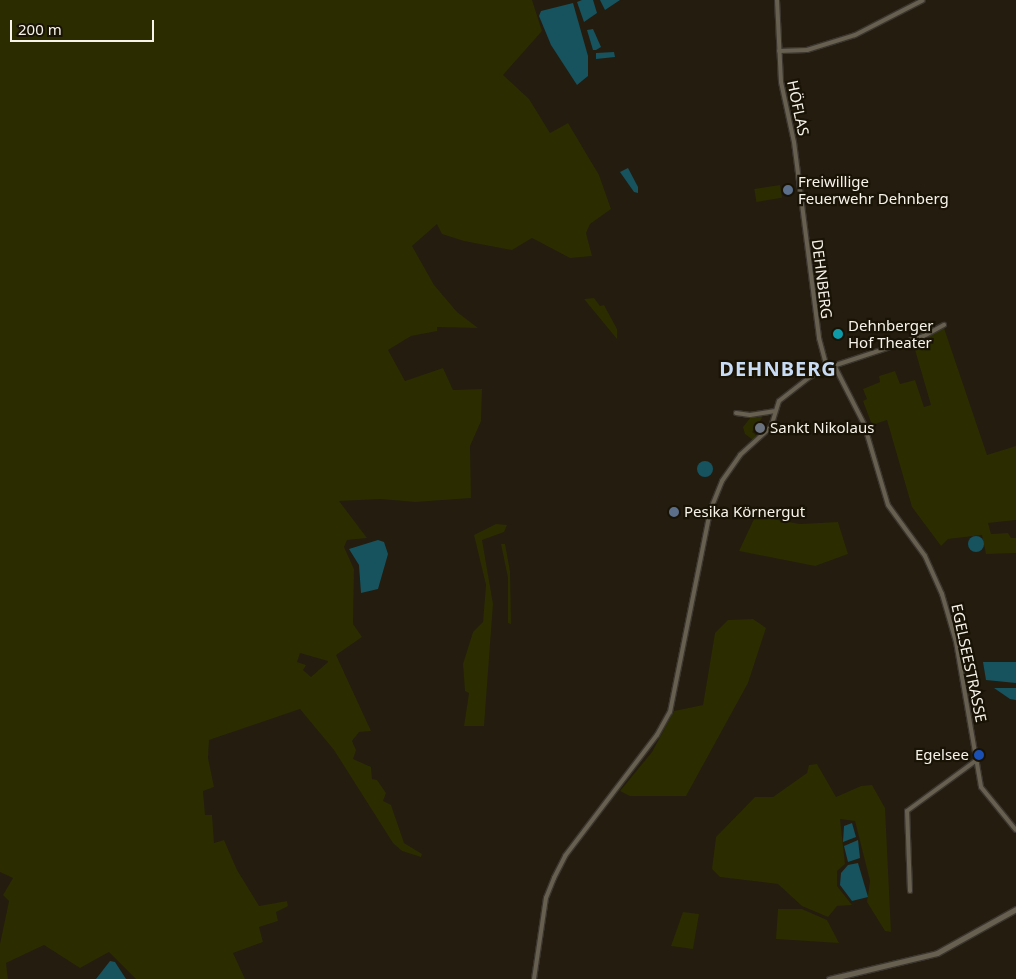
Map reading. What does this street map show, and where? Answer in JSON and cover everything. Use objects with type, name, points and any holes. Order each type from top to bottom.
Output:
[{"type":"street","name":"HÖFLAS","points":[[777,0],[781,82],[794,142],[804,221]]},
{"type":"street","points":[[779,51],[807,50],[870,29],[923,0]]},
{"type":"street","name":"DEHNBERG","points":[[804,221],[819,338],[827,368]]},
{"type":"street","points":[[534,979],[546,898],[565,856],[658,735],[670,712],[710,511],[725,476],[740,455],[771,427],[774,411],[789,392],[827,368],[910,342],[944,325]]},
{"type":"street","name":"EGELSEESTRASSE","points":[[834,366],[864,424],[888,505],[924,556],[942,594],[956,642],[981,787],[1016,830]]},
{"type":"street","points":[[736,412],[750,415],[774,411]]},
{"type":"street","points":[[910,890],[907,811],[977,760]]},
{"type":"street","points":[[829,979],[937,953],[1016,909]]},
{"type":"shaded area","points":[[0,0],[532,0],[542,31],[503,75],[529,99],[550,133],[568,123],[599,175],[611,209],[590,224],[586,233],[592,256],[570,258],[532,238],[512,250],[464,241],[442,234],[437,224],[412,246],[434,285],[457,312],[478,328],[437,327],[437,331],[411,336],[388,350],[405,381],[443,368],[453,390],[482,389],[481,421],[470,446],[471,498],[415,502],[381,499],[339,501],[367,538],[347,540],[344,547],[354,569],[353,624],[362,637],[336,655],[371,731],[359,732],[352,741],[356,750],[353,759],[371,767],[372,779],[377,780],[386,793],[383,801],[391,805],[404,843],[422,854],[421,857],[402,851],[393,843],[334,750],[300,709],[209,740],[208,758],[214,787],[203,791],[205,815],[212,815],[214,843],[224,840],[237,870],[259,906],[287,901],[288,906],[276,912],[278,921],[259,927],[263,942],[233,953],[245,979],[136,979],[109,952],[80,968],[44,945],[6,963],[8,979],[0,979],[0,944],[9,901],[3,895],[13,878],[0,872]],"holes":[[[300,653],[328,661],[311,677],[303,670],[306,665],[297,662]]]},
{"type":"shaded area","points":[[780,185],[782,198],[756,202],[754,189]]},
{"type":"shaded area","points":[[594,298],[600,306],[604,305],[617,329],[617,339],[584,299]]},
{"type":"shaded area","points":[[944,328],[987,455],[1016,446],[1016,520],[988,523],[991,534],[1008,533],[1011,538],[1016,538],[1016,553],[986,554],[982,535],[948,539],[941,546],[912,507],[887,420],[872,425],[863,401],[867,399],[863,389],[880,382],[879,376],[895,371],[900,384],[915,380],[924,407],[931,405],[913,343]]},
{"type":"shaded area","points":[[761,415],[762,418],[752,432],[756,435],[753,440],[745,434],[743,427],[751,417]]},
{"type":"shaded area","points":[[760,517],[800,524],[838,522],[848,554],[815,566],[739,551],[754,519]]},
{"type":"shaded area","points":[[496,524],[507,525],[504,532],[482,540],[493,604],[484,726],[464,726],[469,693],[465,691],[463,664],[473,632],[483,622],[486,585],[474,535]]},
{"type":"shaded area","points":[[501,544],[505,544],[510,571],[511,624],[508,623],[508,578]]},
{"type":"shaded area","points":[[753,619],[766,628],[748,683],[686,796],[630,796],[620,791],[652,752],[674,711],[703,705],[715,633],[728,620]]},
{"type":"shaded area","points":[[817,764],[836,797],[861,786],[872,785],[885,808],[891,932],[885,931],[867,902],[870,881],[855,821],[840,819],[845,864],[837,871],[837,886],[852,905],[837,906],[828,917],[802,906],[778,884],[720,877],[712,869],[716,837],[755,797],[773,797],[807,773],[809,765]]},
{"type":"shaded area","points":[[778,909],[802,909],[827,920],[839,943],[776,939]]},
{"type":"shaded area","points":[[683,912],[699,914],[693,949],[671,946]]},
{"type":"water","points":[[593,0],[597,13],[584,22],[577,2]]},
{"type":"water","points":[[600,0],[620,0],[605,10]]},
{"type":"water","points":[[573,3],[588,56],[588,76],[577,85],[551,45],[539,16],[541,11]]},
{"type":"water","points":[[593,29],[601,47],[596,50],[593,50],[587,30]]},
{"type":"water","points":[[614,52],[615,57],[596,59],[596,53]]},
{"type":"water","points":[[628,168],[638,187],[638,193],[634,192],[620,172]]},
{"type":"water","points":[[705,461],[711,463],[713,469],[711,475],[705,477],[699,475],[697,469],[699,463]]},
{"type":"water","points":[[973,536],[979,536],[984,541],[982,550],[973,552],[968,547],[968,541]]},
{"type":"water","points":[[378,540],[384,542],[388,554],[378,589],[361,593],[359,565],[349,549]]},
{"type":"water","points":[[983,662],[1016,662],[1016,683],[986,680]]},
{"type":"water","points":[[994,688],[1016,688],[1016,700],[1010,699]]},
{"type":"water","points":[[852,823],[856,837],[843,842],[844,826]]},
{"type":"water","points":[[858,840],[860,858],[848,862],[844,846]]},
{"type":"water","points":[[858,863],[868,897],[852,901],[840,885],[841,873],[848,865]]},
{"type":"water","points":[[110,961],[115,962],[126,979],[96,979]]},
{"type":"place","name":"Freiwillige Feuerwehr Dehnberg","points":[[788,190]]},
{"type":"place","name":"Dehnberger Hof Theater","points":[[838,334]]},
{"type":"place","name":"Sankt Nikolaus","points":[[760,428]]},
{"type":"place","name":"Pesika Körnergut","points":[[674,512]]},
{"type":"place","name":"Egelsee","points":[[979,755]]},
{"type":"district","name":"DEHNBERG","points":[[778,368]]}]
